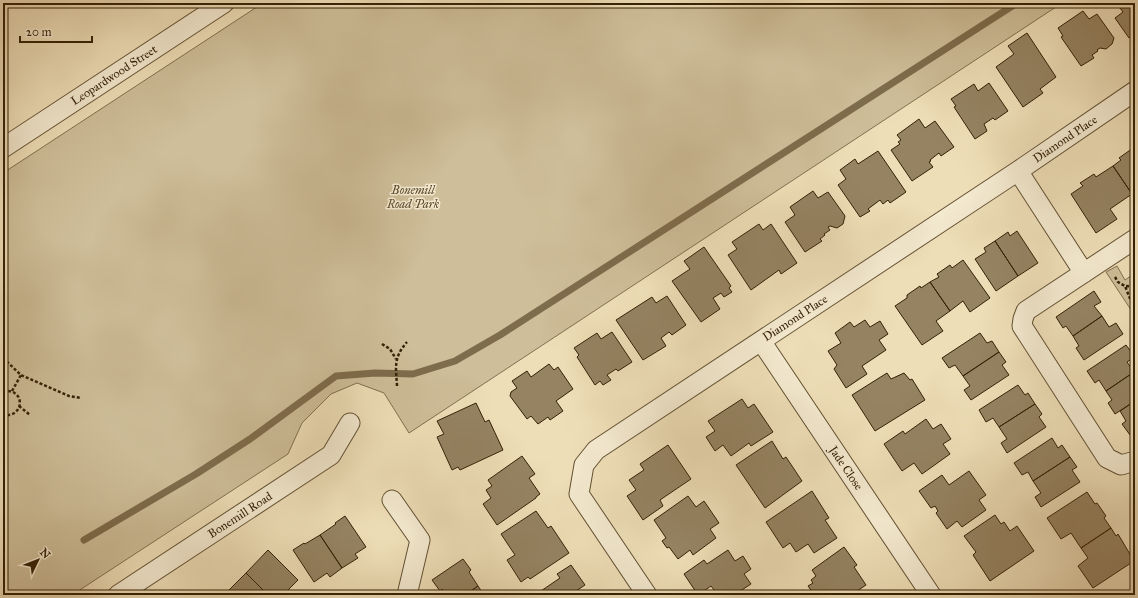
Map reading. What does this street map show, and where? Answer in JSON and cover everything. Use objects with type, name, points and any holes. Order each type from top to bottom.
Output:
[{"type":"street","name":"Leopardwood Street","points":[[3,148],[202,9],[224,3]]},
{"type":"street","name":"Diamond Place","points":[[647,595],[579,494],[584,464],[596,450],[1018,171],[1135,91]]},
{"type":"street","points":[[1018,171],[1084,273]]},
{"type":"street","points":[[1135,239],[1026,311],[1022,326],[1108,458],[1121,465],[1135,461]]},
{"type":"street","name":"Jade Close","points":[[761,341],[931,595]]},
{"type":"street","name":"Bonemill Road","points":[[118,595],[331,456],[350,423]]},
{"type":"street","points":[[392,500],[420,540],[407,595]]},
{"type":"path","points":[[1112,272],[1118,282],[1125,286],[1135,287]]},
{"type":"path","points":[[1125,286],[1135,311]]},
{"type":"path","points":[[396,360],[406,342]]},
{"type":"path","points":[[382,344],[390,349],[396,360],[397,386]]},
{"type":"path","points":[[3,358],[21,375],[69,396],[81,398]]},
{"type":"path","points":[[12,391],[21,375]]},
{"type":"path","points":[[3,391],[12,391],[19,398],[19,406],[14,414],[11,416],[3,416]]},
{"type":"path","points":[[19,406],[30,415]]},
{"type":"green space","name":"Bonemill Road Park","points":[[263,3],[1062,3],[409,433],[384,393],[357,383],[331,394],[302,423],[288,454],[72,595],[3,595],[3,173]]},
{"type":"green space","points":[[1117,266],[1125,280],[1135,273],[1135,316],[1106,272]]},
{"type":"building","points":[[1116,3],[1135,3],[1135,34],[1129,38],[1115,18],[1123,12]]},
{"type":"building","points":[[1083,11],[1089,19],[1097,14],[1114,38],[1112,44],[1106,49],[1100,48],[1097,50],[1098,51],[1092,55],[1094,58],[1081,66],[1061,37],[1063,36],[1058,28]]},
{"type":"building","points":[[1027,33],[1056,77],[1040,89],[1043,93],[1023,107],[996,67],[1014,54],[1008,46]]},
{"type":"building","points":[[989,83],[1008,111],[995,120],[993,118],[984,124],[987,131],[975,139],[954,107],[956,106],[951,99],[974,84],[978,91]]},
{"type":"building","points":[[919,119],[925,128],[935,121],[954,147],[941,156],[939,153],[930,160],[931,161],[929,162],[933,167],[912,181],[891,150],[900,144],[898,142],[901,140],[897,135]]},
{"type":"building","points":[[1133,148],[1135,151],[1135,192],[1132,194],[1113,166],[1121,160],[1119,158]]},
{"type":"building","points":[[878,151],[906,192],[890,203],[888,200],[883,204],[880,200],[868,209],[870,211],[860,217],[838,185],[846,179],[840,170],[855,159],[858,164]]},
{"type":"building","points":[[1113,166],[1132,194],[1110,209],[1117,219],[1096,233],[1071,194],[1083,186],[1080,183],[1094,174],[1096,177]]},
{"type":"building","points":[[813,191],[818,198],[828,192],[845,216],[843,224],[837,228],[830,226],[828,227],[830,230],[820,239],[822,241],[805,252],[785,222],[795,215],[790,207]]},
{"type":"building","points":[[759,224],[763,230],[771,224],[797,263],[781,274],[779,270],[751,290],[728,255],[737,249],[732,242]]},
{"type":"building","points":[[1017,231],[1038,263],[1018,276],[995,241],[1008,232],[1010,236]]},
{"type":"building","points":[[995,241],[1018,276],[996,291],[975,259],[986,252],[984,248]]},
{"type":"building","points":[[704,247],[731,286],[729,288],[732,292],[724,297],[721,293],[713,298],[720,309],[701,322],[672,281],[690,269],[684,261]]},
{"type":"building","points":[[963,260],[990,298],[970,312],[963,301],[950,311],[930,282],[939,277],[937,274],[950,265],[952,268]]},
{"type":"building","points":[[930,282],[950,311],[936,321],[943,331],[922,345],[895,306],[907,298],[907,295],[920,286],[921,288]]},
{"type":"building","points":[[1094,291],[1101,302],[1094,306],[1102,316],[1073,336],[1066,326],[1063,328],[1056,317]]},
{"type":"building","points":[[667,296],[686,325],[672,335],[669,332],[661,338],[666,346],[643,360],[616,320],[652,297],[656,303]]},
{"type":"building","points":[[1102,316],[1109,327],[1116,323],[1123,334],[1084,360],[1076,348],[1079,346],[1073,336]]},
{"type":"building","points":[[865,320],[870,327],[880,321],[888,334],[879,340],[886,350],[862,366],[867,374],[846,388],[834,369],[837,365],[828,351],[841,343],[835,333],[850,322],[854,327]]},
{"type":"building","points":[[612,332],[632,362],[618,371],[616,369],[607,375],[611,380],[603,385],[600,381],[595,385],[577,357],[579,355],[574,348],[597,333],[601,339]]},
{"type":"building","points":[[980,333],[987,343],[992,341],[999,352],[963,376],[955,365],[949,368],[942,358]]},
{"type":"building","points":[[1126,345],[1135,357],[1127,362],[1134,372],[1106,391],[1099,380],[1095,383],[1087,371]]},
{"type":"building","points":[[999,352],[1006,362],[1002,365],[1009,375],[971,400],[964,390],[970,386],[963,376]]},
{"type":"building","points":[[549,364],[554,370],[558,367],[573,389],[556,401],[563,411],[550,420],[548,417],[538,424],[531,416],[527,419],[510,396],[511,392],[517,388],[512,381],[527,371],[531,377]]},
{"type":"building","points":[[1134,372],[1135,401],[1115,414],[1108,403],[1112,400],[1106,391]]},
{"type":"building","points":[[887,373],[891,379],[904,373],[910,380],[912,379],[925,400],[875,431],[852,395]]},
{"type":"building","points":[[1018,385],[1025,395],[1028,393],[1035,404],[999,427],[993,418],[986,422],[979,410]]},
{"type":"building","points":[[742,399],[748,408],[754,404],[773,432],[751,446],[749,443],[731,456],[723,445],[715,451],[706,437],[715,431],[708,421]]},
{"type":"building","points":[[1135,401],[1135,432],[1130,435],[1122,424],[1126,421],[1120,411]]},
{"type":"building","points":[[476,403],[485,422],[489,420],[503,450],[460,470],[458,467],[452,470],[437,437],[444,434],[437,421]]},
{"type":"building","points":[[1035,404],[1042,414],[1039,417],[1046,427],[1007,453],[1001,443],[1007,439],[999,427]]},
{"type":"building","points":[[926,419],[933,429],[941,424],[951,439],[943,444],[950,454],[922,474],[914,463],[902,471],[884,444],[903,431],[905,434]]},
{"type":"building","points":[[1052,438],[1058,448],[1062,445],[1070,457],[1033,481],[1028,472],[1022,475],[1014,463]]},
{"type":"building","points":[[772,441],[783,459],[786,457],[802,481],[765,508],[736,465]]},
{"type":"building","points":[[668,445],[691,479],[660,500],[663,506],[643,520],[627,496],[636,490],[629,480],[644,470],[640,464]]},
{"type":"building","points":[[522,456],[535,474],[529,478],[540,494],[497,525],[483,504],[491,498],[486,490],[492,486],[488,480]]},
{"type":"building","points":[[1070,457],[1077,467],[1072,470],[1080,482],[1041,507],[1035,497],[1041,493],[1033,481]]},
{"type":"building","points":[[969,471],[986,495],[979,500],[986,510],[962,527],[957,521],[947,529],[936,513],[938,511],[935,506],[931,508],[919,491],[942,475],[949,485]]},
{"type":"building","points":[[812,491],[829,518],[825,520],[837,538],[814,553],[808,544],[796,552],[790,543],[783,548],[766,522]]},
{"type":"building","points":[[1087,492],[1106,516],[1104,518],[1111,528],[1081,548],[1071,533],[1061,539],[1047,518]]},
{"type":"building","points":[[688,496],[696,507],[704,501],[719,523],[710,529],[716,538],[693,555],[690,550],[678,559],[669,547],[667,548],[662,541],[666,538],[654,520]]},
{"type":"building","points":[[536,511],[548,528],[551,526],[569,553],[530,579],[528,577],[521,582],[507,560],[515,555],[501,534]]},
{"type":"building","points":[[995,515],[1001,524],[1004,522],[1010,531],[1017,526],[1034,551],[990,581],[973,555],[976,552],[964,536]]},
{"type":"building","points":[[345,516],[366,547],[355,554],[358,558],[342,568],[320,535]]},
{"type":"building","points":[[1111,528],[1116,536],[1118,534],[1134,561],[1093,588],[1078,566],[1088,558],[1081,548]]},
{"type":"building","points":[[320,535],[342,568],[330,577],[327,573],[314,582],[293,550]]},
{"type":"building","points":[[844,547],[857,565],[854,567],[866,585],[851,595],[811,595],[813,593],[808,586],[813,583],[811,580],[816,576],[812,570]]},
{"type":"building","points":[[268,550],[298,580],[283,595],[280,595],[276,591],[273,595],[268,595],[246,573]]},
{"type":"building","points":[[728,550],[735,561],[743,556],[751,569],[744,574],[751,584],[734,595],[718,595],[711,586],[698,595],[684,574],[704,560],[707,564]]},
{"type":"building","points":[[463,559],[471,570],[469,572],[478,586],[465,595],[440,595],[444,592],[442,589],[440,591],[432,580]]},
{"type":"building","points":[[571,565],[585,585],[576,591],[578,595],[535,595],[560,578],[557,574]]},
{"type":"building","points":[[246,573],[268,595],[225,594]]},
{"type":"building","points":[[478,586],[484,595],[465,595]]},
{"type":"waterway","points":[[84,540],[196,474],[250,439],[336,376],[375,373],[413,374],[455,361],[500,335],[1017,3]]}]
